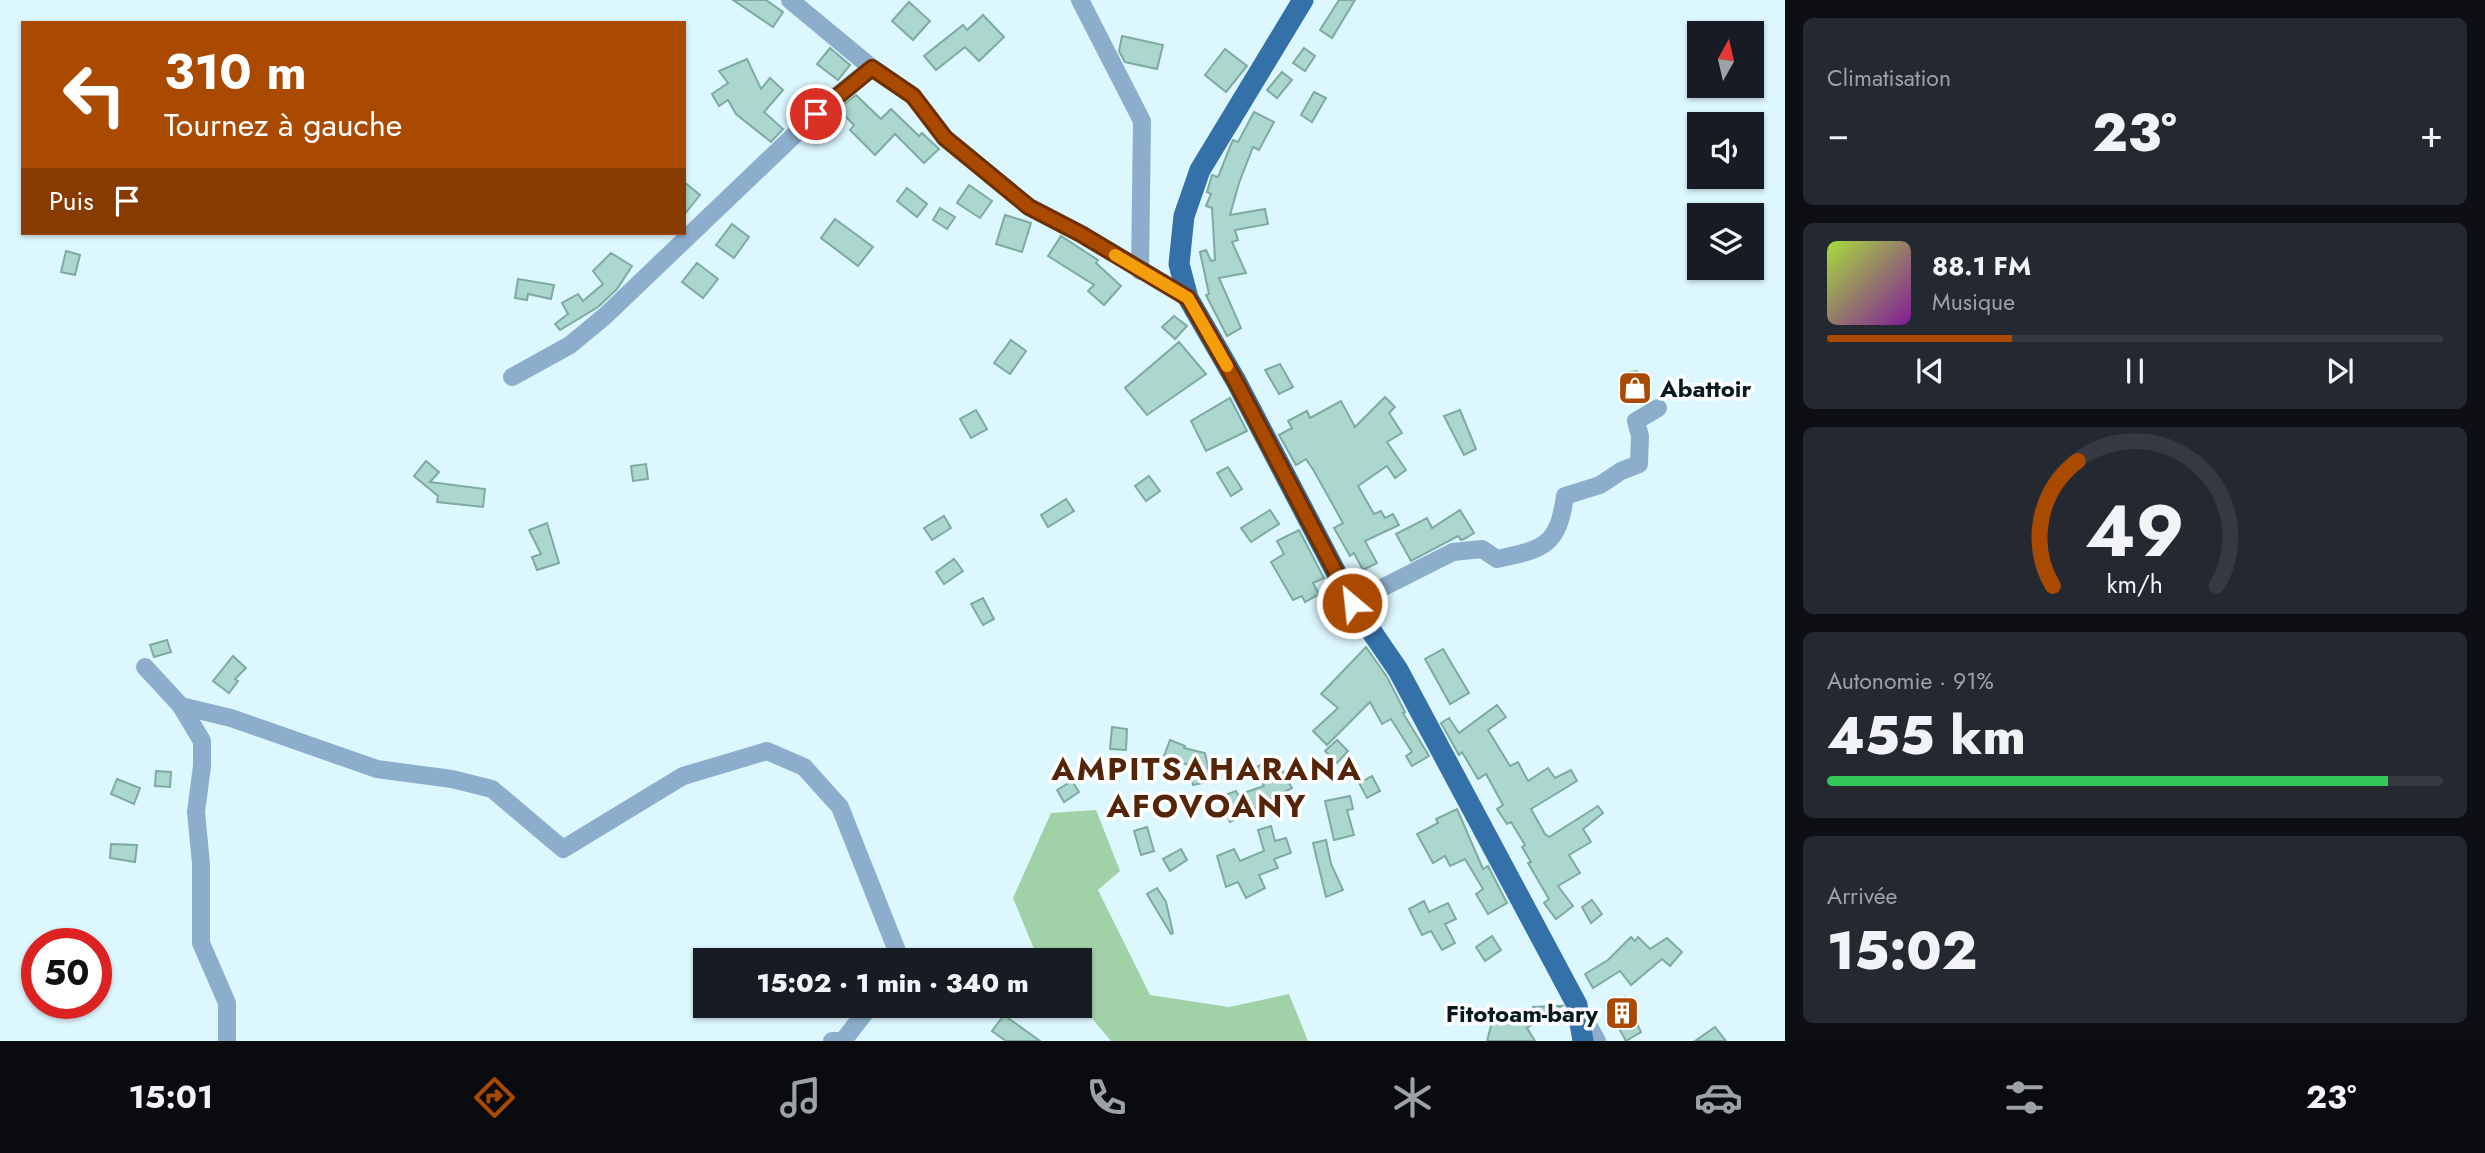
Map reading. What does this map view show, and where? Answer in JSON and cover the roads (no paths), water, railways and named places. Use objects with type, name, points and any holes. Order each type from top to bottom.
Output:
[{"type":"main road","points":[[1303,0],[1200,170],[1184,216],[1179,264],[1188,298],[1236,382],[1352,603],[1398,670],[1577,1005],[1583,1041]]},
{"type":"street","points":[[790,0],[872,68],[913,96],[945,138],[1029,207],[1081,234],[1188,298]]},
{"type":"street","points":[[1080,0],[1142,121],[1140,271]]},
{"type":"street","points":[[512,377],[570,345],[605,316],[830,101],[872,68]]},
{"type":"street","points":[[1352,603],[1453,552],[1482,549],[1497,559],[1540,549],[1556,534],[1565,496],[1600,485],[1639,464],[1640,436],[1636,421],[1658,408]]},
{"type":"street","points":[[145,667],[181,706],[202,741],[197,812],[201,864],[201,943],[227,1003],[227,1041]]},
{"type":"street","points":[[181,706],[231,718],[377,769],[452,779],[492,789],[563,849],[683,776],[767,751],[804,767],[840,807],[896,948]]},
{"type":"street","points":[[1577,1005],[1597,1041]]},
{"type":"street","points":[[832,1041],[843,1041],[861,1018]]},
{"type":"place","name":"Abattoir","points":[[1635,388]]},
{"type":"place","name":"Fitotoam-bary","points":[[1622,1013]]},
{"type":"district","name":"AMPITSAHARANA AFOVOANY","points":[[1207,788]]}]
